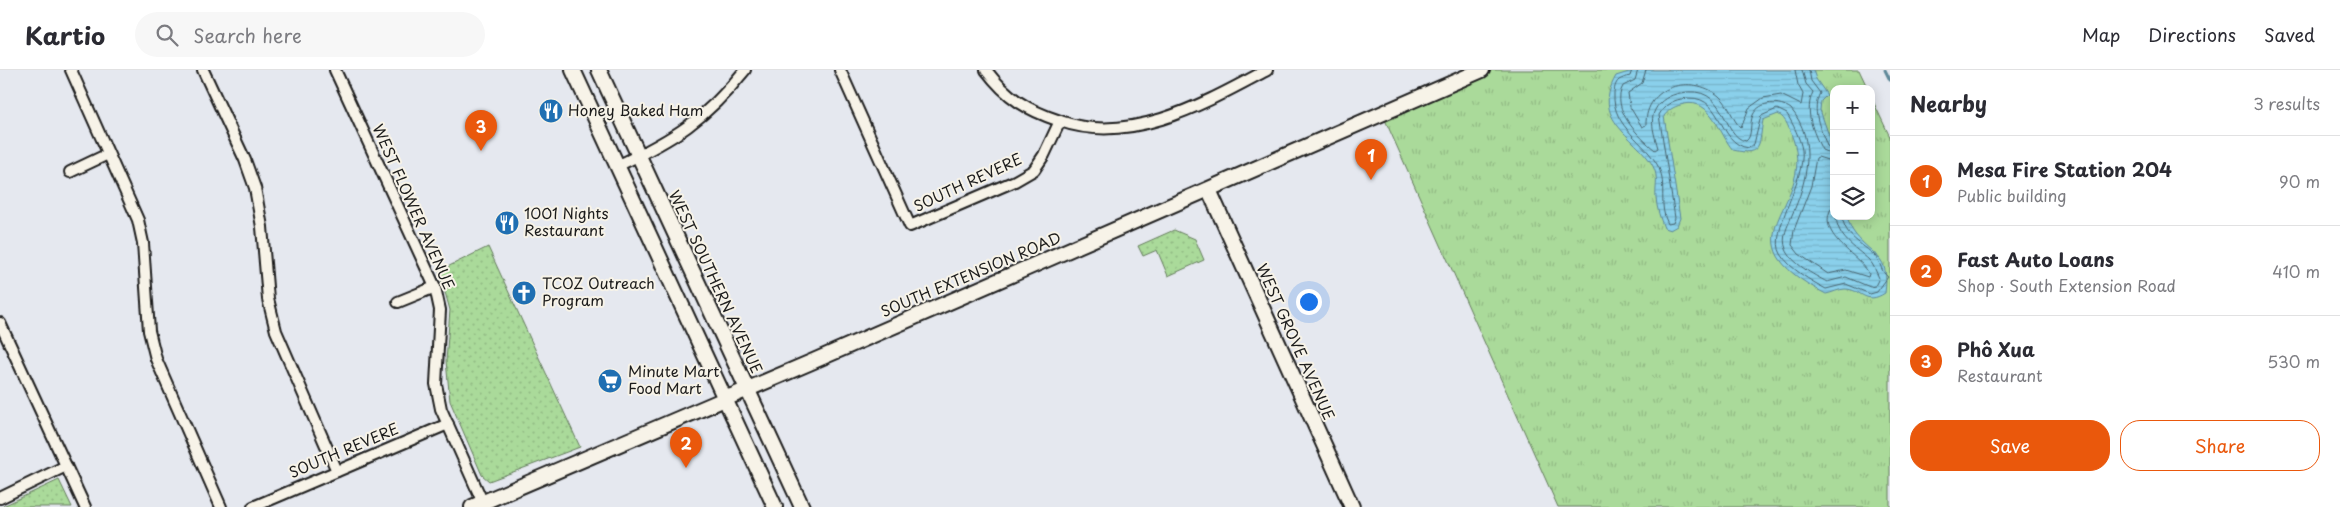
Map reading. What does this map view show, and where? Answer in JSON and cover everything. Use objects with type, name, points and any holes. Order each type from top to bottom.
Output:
[{"type":"street","points":[[71,70],[139,228],[143,243],[145,305],[148,331],[156,359],[221,507]]},
{"type":"street","points":[[203,70],[245,160],[255,188],[262,227],[268,299],[276,331],[337,471]]},
{"type":"street","name":"WEST FLOWER AVENUE","points":[[335,70],[435,287],[440,310],[436,384],[441,410],[478,505]]},
{"type":"street","points":[[573,70],[776,507]]},
{"type":"street","name":"WEST SOUTHERN AVENUE","points":[[599,70],[802,507]]},
{"type":"street","points":[[617,166],[662,144],[707,113],[745,70]]},
{"type":"street","name":"SOUTH REVERE","points":[[840,70],[910,226],[1014,181],[1034,170],[1044,155],[1060,121]]},
{"type":"street","points":[[986,70],[999,87],[1014,100],[1033,112],[1079,127],[1092,129],[1127,128],[1157,120],[1232,88],[1267,70]]},
{"type":"street","name":"SOUTH EXTENSION ROAD","points":[[478,505],[726,400],[1209,190],[1466,73],[1482,70]]},
{"type":"street","points":[[70,172],[108,154]]},
{"type":"street","name":"WEST GROVE AVENUE","points":[[1209,190],[1352,507]]},
{"type":"street","points":[[398,302],[435,287]]},
{"type":"street","points":[[0,323],[85,507]]},
{"type":"street","name":"SOUTH REVERE","points":[[252,507],[448,424]]},
{"type":"street","points":[[0,498],[66,466]]},
{"type":"green space","points":[[1482,70],[1859,70],[1866,85],[1830,85],[1830,220],[1875,220],[1875,105],[1890,137],[1890,507],[1558,507],[1382,113]]},
{"type":"green space","points":[[1174,230],[1195,239],[1204,260],[1168,276],[1157,250],[1143,256],[1138,246]]},
{"type":"green space","points":[[488,247],[580,447],[489,481],[482,475],[450,401],[446,361],[450,310],[439,271]]},
{"type":"green space","points":[[59,480],[72,507],[3,506]]},
{"type":"water","points":[[1635,70],[1813,70],[1816,79],[1827,95],[1821,101],[1820,110],[1830,138],[1830,220],[1848,220],[1855,234],[1879,258],[1885,271],[1885,293],[1873,298],[1845,289],[1826,294],[1794,274],[1778,256],[1774,239],[1777,222],[1793,185],[1797,163],[1793,139],[1786,121],[1778,114],[1763,120],[1760,141],[1755,150],[1743,152],[1733,150],[1714,119],[1701,106],[1684,104],[1666,113],[1664,116],[1680,218],[1677,226],[1670,230],[1664,228],[1656,202],[1655,171],[1649,160],[1613,119],[1609,107],[1609,93],[1616,76]]},
{"type":"waterway","points":[[1885,70],[1890,80]]},
{"type":"place","name":"Honey Baked Ham","points":[[551,111]]},
{"type":"place","name":"Phô Xua","points":[[481,151]]},
{"type":"place","name":"Mesa Fire Station 204","points":[[1371,180]]},
{"type":"place","name":"1001 Nights Restaurant","points":[[507,223]]},
{"type":"place","name":"TCOZ Outreach Program","points":[[524,293]]},
{"type":"place","name":"Minute Mart Food Mart","points":[[610,381]]},
{"type":"place","name":"Fast Auto Loans","points":[[686,468]]}]
